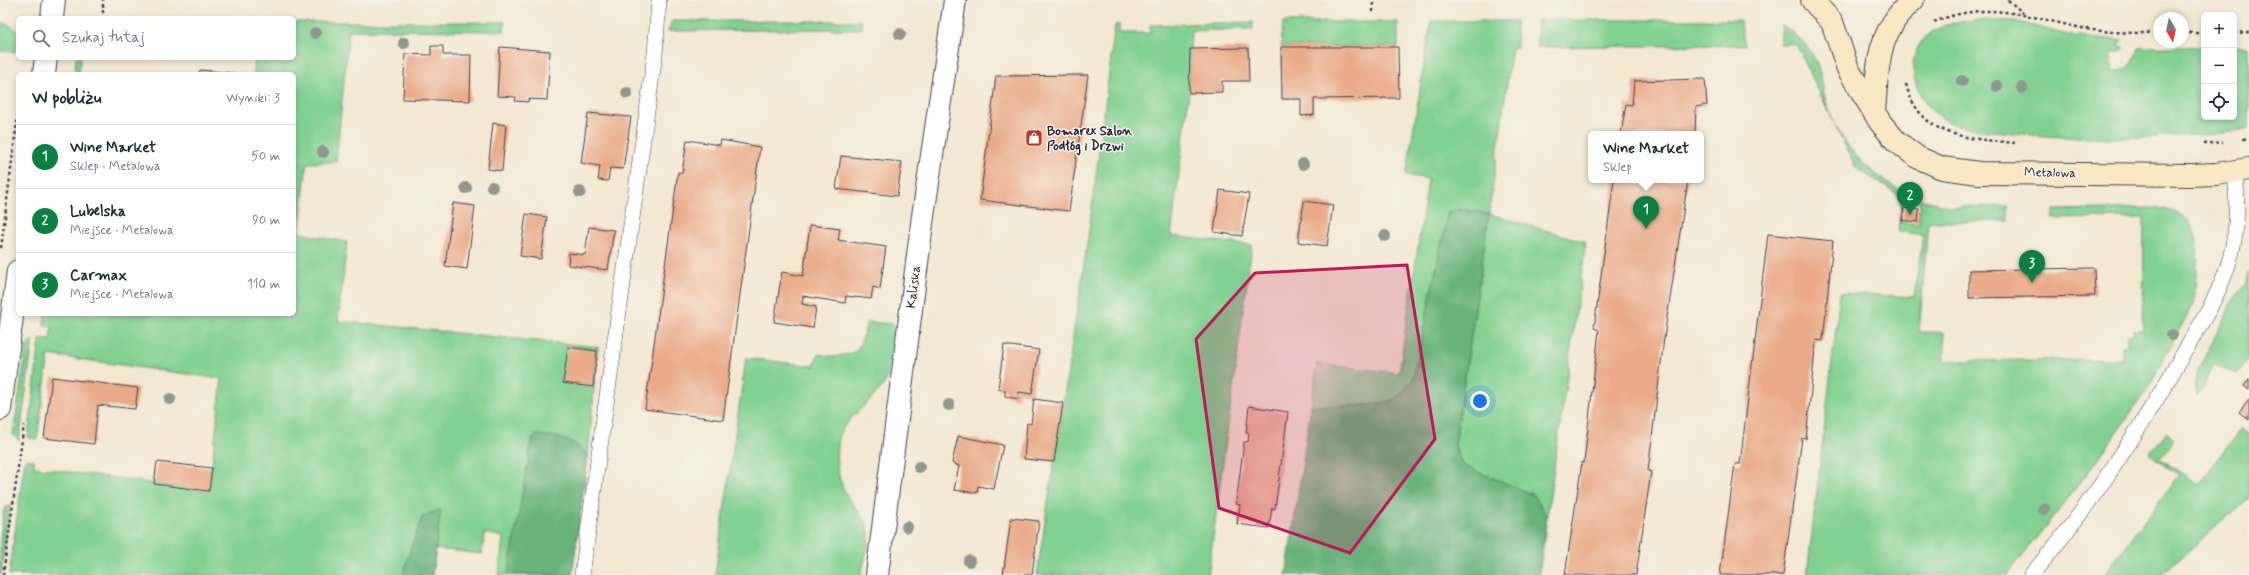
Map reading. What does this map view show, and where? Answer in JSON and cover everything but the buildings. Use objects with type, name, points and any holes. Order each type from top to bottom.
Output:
[{"type":"street","points":[[52,16],[54,0]]},
{"type":"street","name":"Kaliska","points":[[877,575],[923,216],[954,0]]},
{"type":"street","name":"Metalowa","points":[[1812,0],[1832,22],[1848,68],[1857,87],[1896,141],[1917,157],[1942,168],[1961,172],[2177,175],[2242,171]]},
{"type":"street","points":[[1874,112],[1878,67],[1886,34],[1900,12],[1913,0]]},
{"type":"street","points":[[44,72],[46,60]]},
{"type":"street","points":[[0,410],[16,286]]},
{"type":"lane","points":[[582,575],[655,54],[659,0]]},
{"type":"lane","points":[[2031,575],[2063,538],[2152,410],[2210,308],[2222,281],[2234,243],[2242,171]]},
{"type":"path","points":[[103,0],[103,13]]},
{"type":"path","points":[[1373,0],[1373,12]]},
{"type":"path","points":[[2008,0],[2023,13]]},
{"type":"path","points":[[1927,25],[1944,17],[1977,10],[2000,9],[2023,13],[2078,28],[2153,33]]},
{"type":"path","points":[[2237,33],[2249,32]]},
{"type":"path","points":[[2189,33],[2201,33]]},
{"type":"path","points":[[1904,78],[1908,92],[1914,104],[1937,128],[1958,136],[2023,144]]},
{"type":"path","points":[[0,252],[16,129]]},
{"type":"path","points":[[2239,140],[2249,138]]},
{"type":"path","points":[[2199,144],[2224,142]]},
{"type":"path","points":[[3,575],[25,417]]},
{"type":"highlighted area","points":[[1407,265],[1435,439],[1350,553],[1219,508],[1196,339],[1255,273]]},
{"type":"green space","points":[[1537,20],[1740,20],[1745,45],[1537,47]]},
{"type":"green space","points":[[1975,20],[2015,21],[2068,35],[2122,40],[2119,46],[2124,47],[2123,49],[2119,52],[2112,52],[2112,72],[2122,70],[2130,65],[2136,57],[2139,47],[2201,47],[2201,120],[2237,120],[2237,46],[2249,46],[2249,128],[2230,132],[2200,135],[2092,138],[2033,135],[1979,130],[1959,126],[1945,120],[1932,110],[1922,98],[1916,84],[1913,69],[1915,54],[1922,41],[1935,30],[1960,22]]},
{"type":"green space","points":[[672,21],[861,21],[862,29],[668,31]]},
{"type":"green space","points":[[1431,21],[1516,21],[1517,47],[1512,47],[1489,214],[1448,212],[1413,379],[1403,392],[1391,400],[1370,405],[1311,406],[1317,364],[1399,373],[1428,179],[1406,175]]},
{"type":"green space","points":[[296,22],[505,22],[504,31],[349,30],[336,162],[307,163],[299,233],[347,242],[338,321],[598,347],[588,457],[572,575],[499,575],[503,537],[485,533],[482,554],[436,549],[432,575],[9,575],[25,459],[34,460],[34,467],[209,491],[222,379],[49,355],[37,439],[28,438],[40,339],[50,340],[52,326],[44,326],[45,316],[296,316],[296,72],[254,72],[255,60],[296,60]]},
{"type":"green space","points":[[1253,22],[1253,29],[1191,31],[1189,93],[1171,236],[1252,245],[1208,575],[1037,575],[1088,238],[1115,25],[1120,25],[1120,33],[1150,33],[1150,25]]},
{"type":"green space","points":[[1283,22],[1398,22],[1398,47],[1281,47]]},
{"type":"green space","points":[[0,23],[10,25],[16,30],[16,45],[15,52],[0,51]]},
{"type":"green space","points":[[1782,25],[1794,33],[1805,44],[1817,63],[1825,98],[1833,120],[1796,44],[1780,44]]},
{"type":"green space","points":[[76,60],[81,60],[79,72],[74,72]]},
{"type":"green space","points":[[1835,126],[1851,150],[1862,162],[1873,172],[1899,190],[1914,197],[1913,205],[1902,203],[1900,222],[1919,224],[1920,199],[1952,207],[2008,206],[2009,221],[1928,222],[1919,332],[1944,332],[1945,361],[2122,359],[2122,345],[2127,345],[2127,335],[2133,335],[2133,330],[2143,330],[2144,218],[2052,219],[2054,210],[2159,208],[2177,213],[2188,221],[2194,231],[2197,244],[2195,300],[2151,384],[2096,462],[2007,575],[1807,575],[1840,293],[1914,297],[1923,235],[1898,231],[1902,197],[1856,168]]},
{"type":"green space","points":[[1461,209],[1489,214],[1455,444],[1457,453],[1464,466],[1534,495],[1547,517],[1539,575],[1286,575],[1311,406],[1356,406],[1381,403],[1399,396],[1413,379],[1448,212]]},
{"type":"green space","points":[[1489,214],[1586,242],[1547,517],[1534,495],[1464,466],[1457,453],[1455,444]]},
{"type":"green space","points":[[2249,272],[2249,358],[2237,374],[2214,366],[2197,397],[2195,385],[2198,370],[2235,297],[2247,282]]},
{"type":"green space","points":[[867,322],[894,324],[887,379],[880,389],[851,418],[840,433],[838,439],[837,464],[840,480],[851,502],[863,518],[869,532],[868,544],[861,575],[715,575],[746,358],[814,366],[818,354],[835,357],[855,352],[861,343]]},
{"type":"green space","points":[[33,340],[19,441],[13,435],[27,344]]},
{"type":"green space","points":[[2241,429],[2249,434],[2249,498],[2161,575],[2104,575],[2179,475],[2149,454],[2167,432],[2174,439],[2160,459],[2199,484]]},
{"type":"green space","points":[[537,435],[552,436],[572,442],[588,457],[572,575],[508,575],[532,438]]},
{"type":"green space","points":[[10,505],[0,575],[0,539],[4,509]]},
{"type":"green space","points":[[441,510],[432,575],[403,575],[411,547],[423,516]]},
{"type":"place","name":"Bomarex Salon Podłóg i Drzwi","points":[[1034,138]]},
{"type":"place","name":"Lubelska","points":[[1910,215]]},
{"type":"place","name":"Wine Market","points":[[1646,229]]},
{"type":"place","name":"Carmax","points":[[2032,283]]}]
